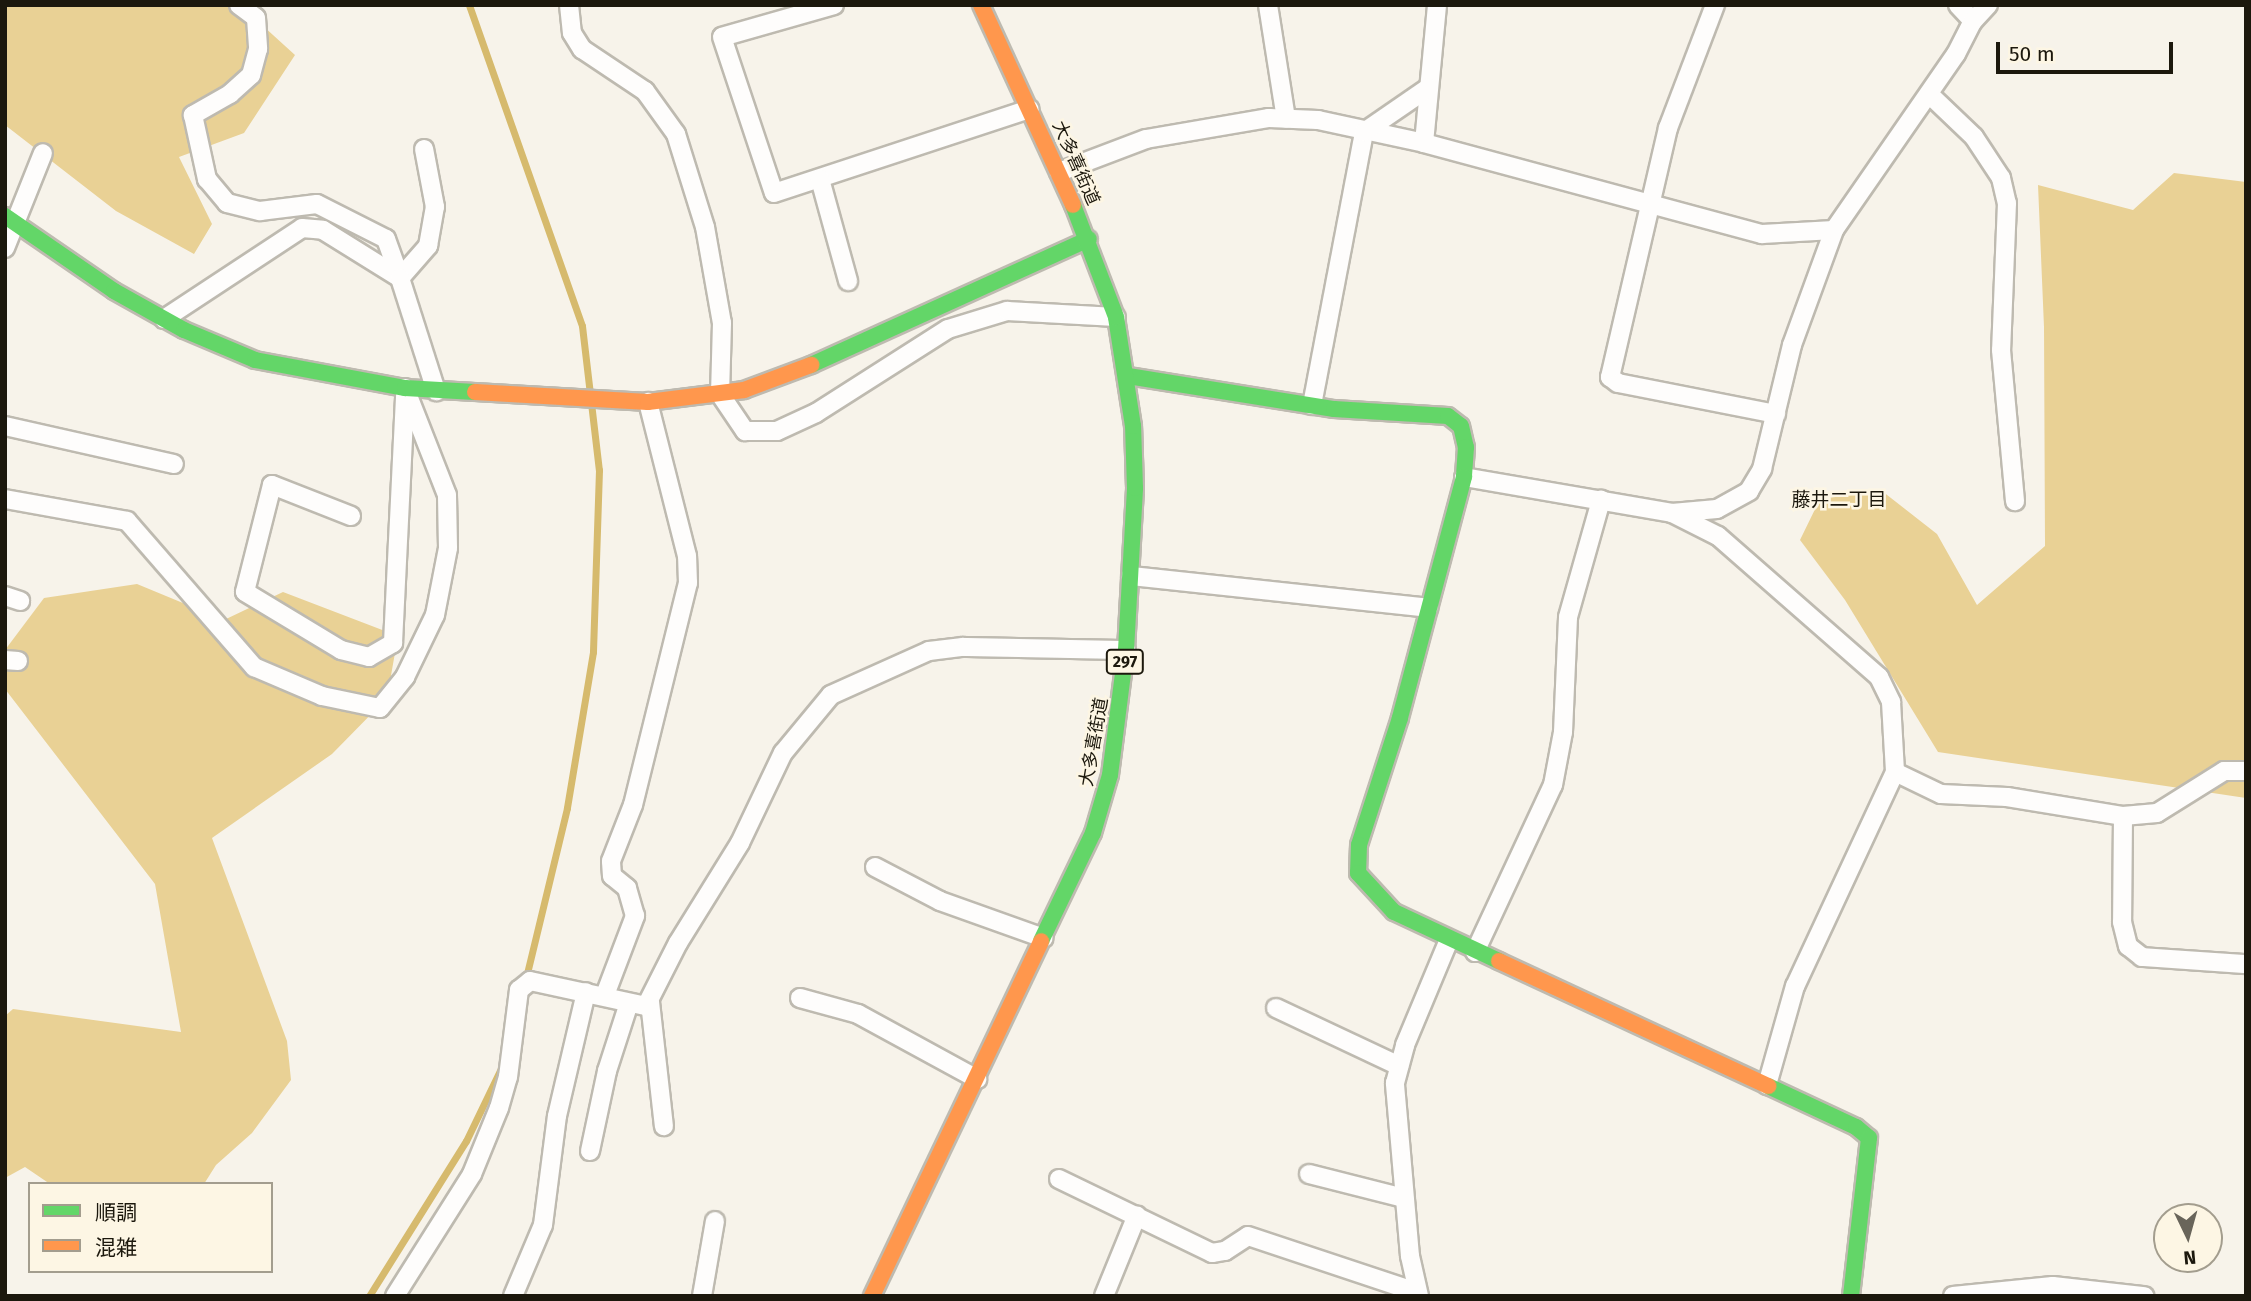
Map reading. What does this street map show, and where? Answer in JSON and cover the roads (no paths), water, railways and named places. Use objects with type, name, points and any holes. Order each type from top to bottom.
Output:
[{"type":"main road","name":"大多喜街道","points":[[872,1296],[1044,938],[1102,805],[1120,714],[1126,650],[1135,488],[1128,376],[1116,317],[1089,239],[981,5]]},
{"type":"main road","points":[[10,220],[164,318],[255,360],[405,388],[648,402],[720,394],[781,378],[1089,239]]},
{"type":"main road","points":[[1128,376],[1312,405],[1448,416],[1461,426],[1466,447],[1464,477],[1401,718],[1359,845],[1358,873],[1394,912],[1449,940],[1856,1127],[1869,1138],[1851,1296]]},
{"type":"street","points":[[239,5],[256,18],[258,49],[251,75],[230,94],[193,115],[207,179],[227,203],[260,211],[317,204],[386,239],[436,391]]},
{"type":"street","points":[[569,5],[572,33],[582,50],[645,91],[676,134],[705,227],[720,309],[720,394],[745,431],[777,431],[816,414],[948,329],[1007,311],[1116,317]]},
{"type":"street","points":[[834,5],[722,37],[774,193],[1030,108]]},
{"type":"street","points":[[1268,5],[1286,118]]},
{"type":"street","points":[[1424,143],[1437,5]]},
{"type":"street","points":[[1715,5],[1668,128],[1610,377],[1618,383],[1776,414]]},
{"type":"street","points":[[1958,5],[1973,20]]},
{"type":"street","points":[[1464,477],[1672,513],[1717,509],[1749,491],[1762,469],[1792,345],[1834,230],[1929,94],[1973,20],[1988,5]]},
{"type":"street","points":[[1312,405],[1364,132],[1428,88]]},
{"type":"street","points":[[1929,94],[1974,137],[2001,178],[2007,204],[2001,350],[2015,502]]},
{"type":"street","points":[[1059,172],[1146,139],[1286,118],[1318,120],[1424,143],[1762,234],[1834,230]]},
{"type":"street","points":[[400,278],[428,246],[435,207],[424,149]]},
{"type":"street","points":[[5,248],[10,220],[43,153]]},
{"type":"street","points":[[820,179],[848,281]]},
{"type":"street","points":[[164,318],[302,228],[323,230],[400,278]]},
{"type":"street","points":[[5,499],[127,521],[254,667],[322,696],[380,708],[405,677],[435,615],[448,548],[447,495],[405,388]]},
{"type":"street","points":[[351,516],[272,485],[246,592],[341,650],[369,657],[393,643],[405,388]]},
{"type":"street","points":[[605,995],[635,916],[627,888],[612,876],[611,861],[633,805],[688,583],[687,556],[648,402]]},
{"type":"street","points":[[5,426],[174,464]]},
{"type":"street","points":[[1475,952],[1553,785],[1563,732],[1567,617],[1601,500]]},
{"type":"street","points":[[1672,513],[1718,536],[1879,677],[1891,702],[1895,772],[1795,986],[1767,1085]]},
{"type":"street","points":[[1130,576],[1428,608]]},
{"type":"street","points":[[664,1126],[650,1002],[678,943],[740,843],[783,752],[831,695],[929,651],[963,647],[1126,650]]},
{"type":"street","points":[[1895,772],[1941,794],[2007,797],[2123,816],[2157,813],[2224,771],[2246,771]]},
{"type":"street","points":[[2123,816],[2122,922],[2128,946],[2142,957],[2246,964]]},
{"type":"street","points":[[875,867],[940,901],[1044,938]]},
{"type":"street","points":[[1059,1179],[1137,1214],[1212,1253],[1226,1251],[1248,1236],[1418,1294],[1404,1198],[1395,1083],[1399,1066],[1449,940]]},
{"type":"street","points":[[395,1296],[472,1174],[499,1108],[508,1077],[519,990],[530,981],[605,995],[629,1003],[650,1002]]},
{"type":"street","points":[[513,1296],[543,1225],[557,1116],[586,992]]},
{"type":"street","points":[[800,998],[858,1014],[977,1079]]},
{"type":"street","points":[[590,1151],[607,1071],[629,1003]]},
{"type":"street","points":[[1276,1008],[1399,1066]]},
{"type":"street","points":[[1309,1174],[1404,1198]]},
{"type":"street","points":[[1104,1296],[1137,1214]]},
{"type":"street","points":[[702,1296],[715,1221]]},
{"type":"street","points":[[1954,1296],[2053,1286],[2144,1296]]},
{"type":"waterway","points":[[469,5],[582,326],[599,470],[593,652],[567,808],[525,981]]},
{"type":"waterway","points":[[369,1296],[466,1141],[503,1064]]},
{"type":"district","name":"藤井二丁目","points":[[1839,500]]}]
